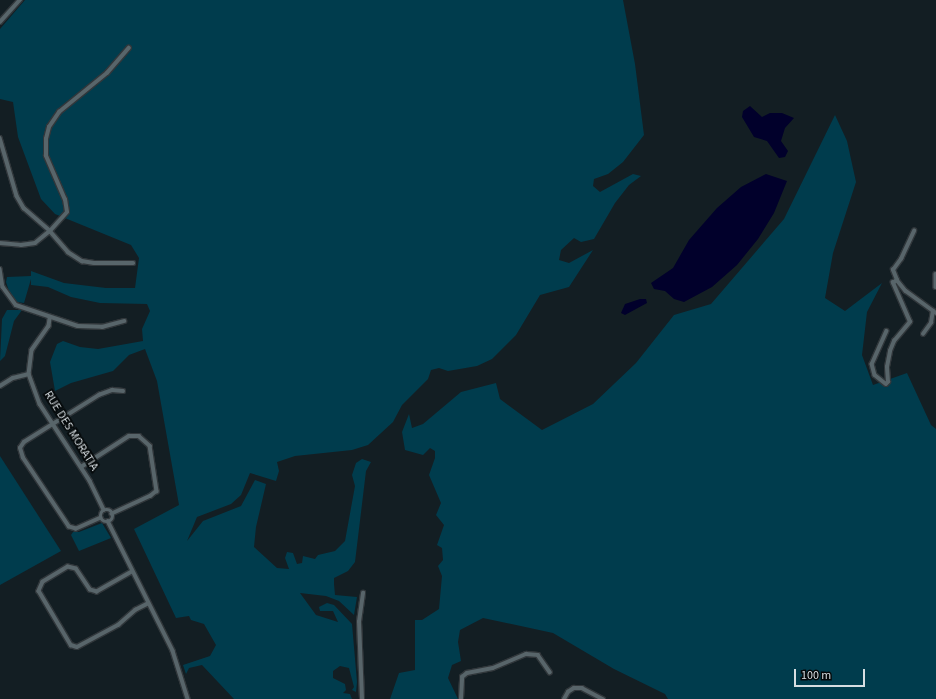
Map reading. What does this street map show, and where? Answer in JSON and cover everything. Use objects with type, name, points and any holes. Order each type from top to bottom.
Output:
[{"type":"street","points":[[0,22],[20,0]]},
{"type":"street","points":[[0,243],[29,245],[50,231],[65,215],[68,208],[46,156],[46,138],[49,127],[59,112],[107,73],[129,48]]},
{"type":"street","points":[[0,138],[20,202],[30,214],[50,231],[68,252],[82,261],[133,263]]},
{"type":"street","points":[[914,231],[901,259],[893,270],[897,280],[906,291],[934,312],[931,323],[923,334]]},
{"type":"street","points":[[0,269],[3,287],[14,304],[37,310],[50,319],[90,327],[102,327],[124,321]]},
{"type":"street","points":[[936,274],[936,287]]},
{"type":"street","points":[[886,331],[872,364],[875,375],[886,384],[888,382],[886,367],[890,351],[894,341],[910,322],[894,288],[894,283],[897,280]]},
{"type":"street","name":"RUE DES MORATIA","points":[[50,319],[49,326],[32,350],[29,374],[40,404],[81,467],[104,510]]},
{"type":"street","points":[[0,386],[13,378],[29,374]]},
{"type":"street","points":[[112,514],[109,510],[104,510],[101,518],[76,529],[70,527],[23,458],[20,448],[24,442],[102,393],[112,390],[123,391]]},
{"type":"street","points":[[81,467],[128,436],[139,436],[150,446],[157,491],[112,514],[108,521]]},
{"type":"street","points":[[101,518],[108,521],[147,604],[173,651],[188,698]]},
{"type":"street","points":[[132,572],[97,592],[90,590],[76,569],[68,567],[43,582],[39,591],[71,645],[77,648],[118,625],[135,610],[147,604]]},
{"type":"street","points":[[362,699],[359,622],[363,593]]},
{"type":"street","points":[[461,699],[462,677],[467,673],[493,668],[526,654],[538,655],[550,672]]},
{"type":"street","points":[[564,699],[568,692],[574,688],[582,688],[603,699]]},
{"type":"shaded area","points":[[25,0],[623,0],[635,64],[644,135],[623,162],[608,174],[594,179],[593,186],[600,192],[633,174],[641,176],[629,185],[615,203],[594,239],[581,242],[574,238],[561,250],[559,260],[569,263],[593,250],[569,287],[540,295],[516,335],[492,359],[477,366],[448,371],[439,368],[431,370],[428,379],[402,405],[393,422],[368,445],[352,450],[295,456],[277,462],[279,471],[276,481],[250,473],[241,495],[231,504],[197,517],[187,541],[203,521],[241,506],[255,480],[266,484],[256,527],[254,547],[277,568],[289,569],[285,558],[287,552],[293,553],[297,564],[302,563],[303,556],[315,559],[318,555],[335,551],[345,541],[355,486],[352,475],[356,463],[362,459],[371,462],[366,471],[355,562],[348,571],[334,578],[335,595],[357,597],[354,615],[339,601],[326,596],[300,593],[316,615],[338,622],[333,611],[320,611],[319,607],[327,603],[334,605],[352,624],[357,682],[356,692],[352,690],[354,687],[349,668],[340,666],[333,671],[333,678],[345,684],[346,690],[343,693],[350,694],[352,699],[234,699],[202,665],[189,668],[186,674],[183,665],[210,656],[216,645],[204,624],[191,620],[189,616],[176,618],[134,529],[179,505],[157,381],[145,349],[129,355],[113,371],[71,383],[55,391],[50,362],[57,344],[63,341],[80,347],[98,349],[143,341],[142,329],[150,311],[147,304],[100,303],[71,297],[48,287],[31,285],[31,279],[24,303],[17,302],[10,294],[6,282],[7,277],[31,276],[31,271],[64,283],[106,288],[135,288],[139,258],[131,245],[55,214],[41,199],[18,137],[13,102],[0,99],[0,29]]},
{"type":"shaded area","points":[[750,106],[762,117],[770,113],[782,113],[794,118],[785,128],[781,141],[788,151],[785,157],[779,158],[767,141],[754,137],[742,117],[743,111]]},
{"type":"shaded area","points":[[835,115],[847,141],[856,182],[833,253],[825,298],[845,311],[882,283],[867,312],[862,355],[873,385],[907,373],[931,425],[936,429],[936,699],[668,699],[665,694],[614,669],[553,633],[483,618],[460,630],[458,642],[461,661],[452,665],[448,678],[458,699],[390,699],[399,673],[415,670],[415,620],[422,620],[439,609],[442,576],[438,566],[443,560],[442,548],[437,545],[444,525],[436,515],[441,503],[429,475],[435,458],[435,451],[430,448],[423,455],[405,450],[402,432],[409,414],[412,428],[423,424],[461,392],[496,383],[500,399],[542,430],[593,404],[636,363],[674,315],[711,304],[784,219]]},
{"type":"shaded area","points":[[766,174],[787,181],[774,213],[758,239],[737,265],[712,287],[684,302],[674,299],[665,291],[654,289],[651,283],[673,268],[689,240],[717,208],[741,187]]},
{"type":"shaded area","points":[[640,299],[646,299],[647,303],[625,315],[621,313],[625,304]]},
{"type":"shaded area","points":[[7,310],[22,310],[14,321],[5,356],[0,361],[2,319]]},
{"type":"shaded area","points":[[0,456],[61,551],[0,585]]},
{"type":"shaded area","points":[[102,523],[111,538],[79,551],[71,535],[73,532],[79,532]]}]
